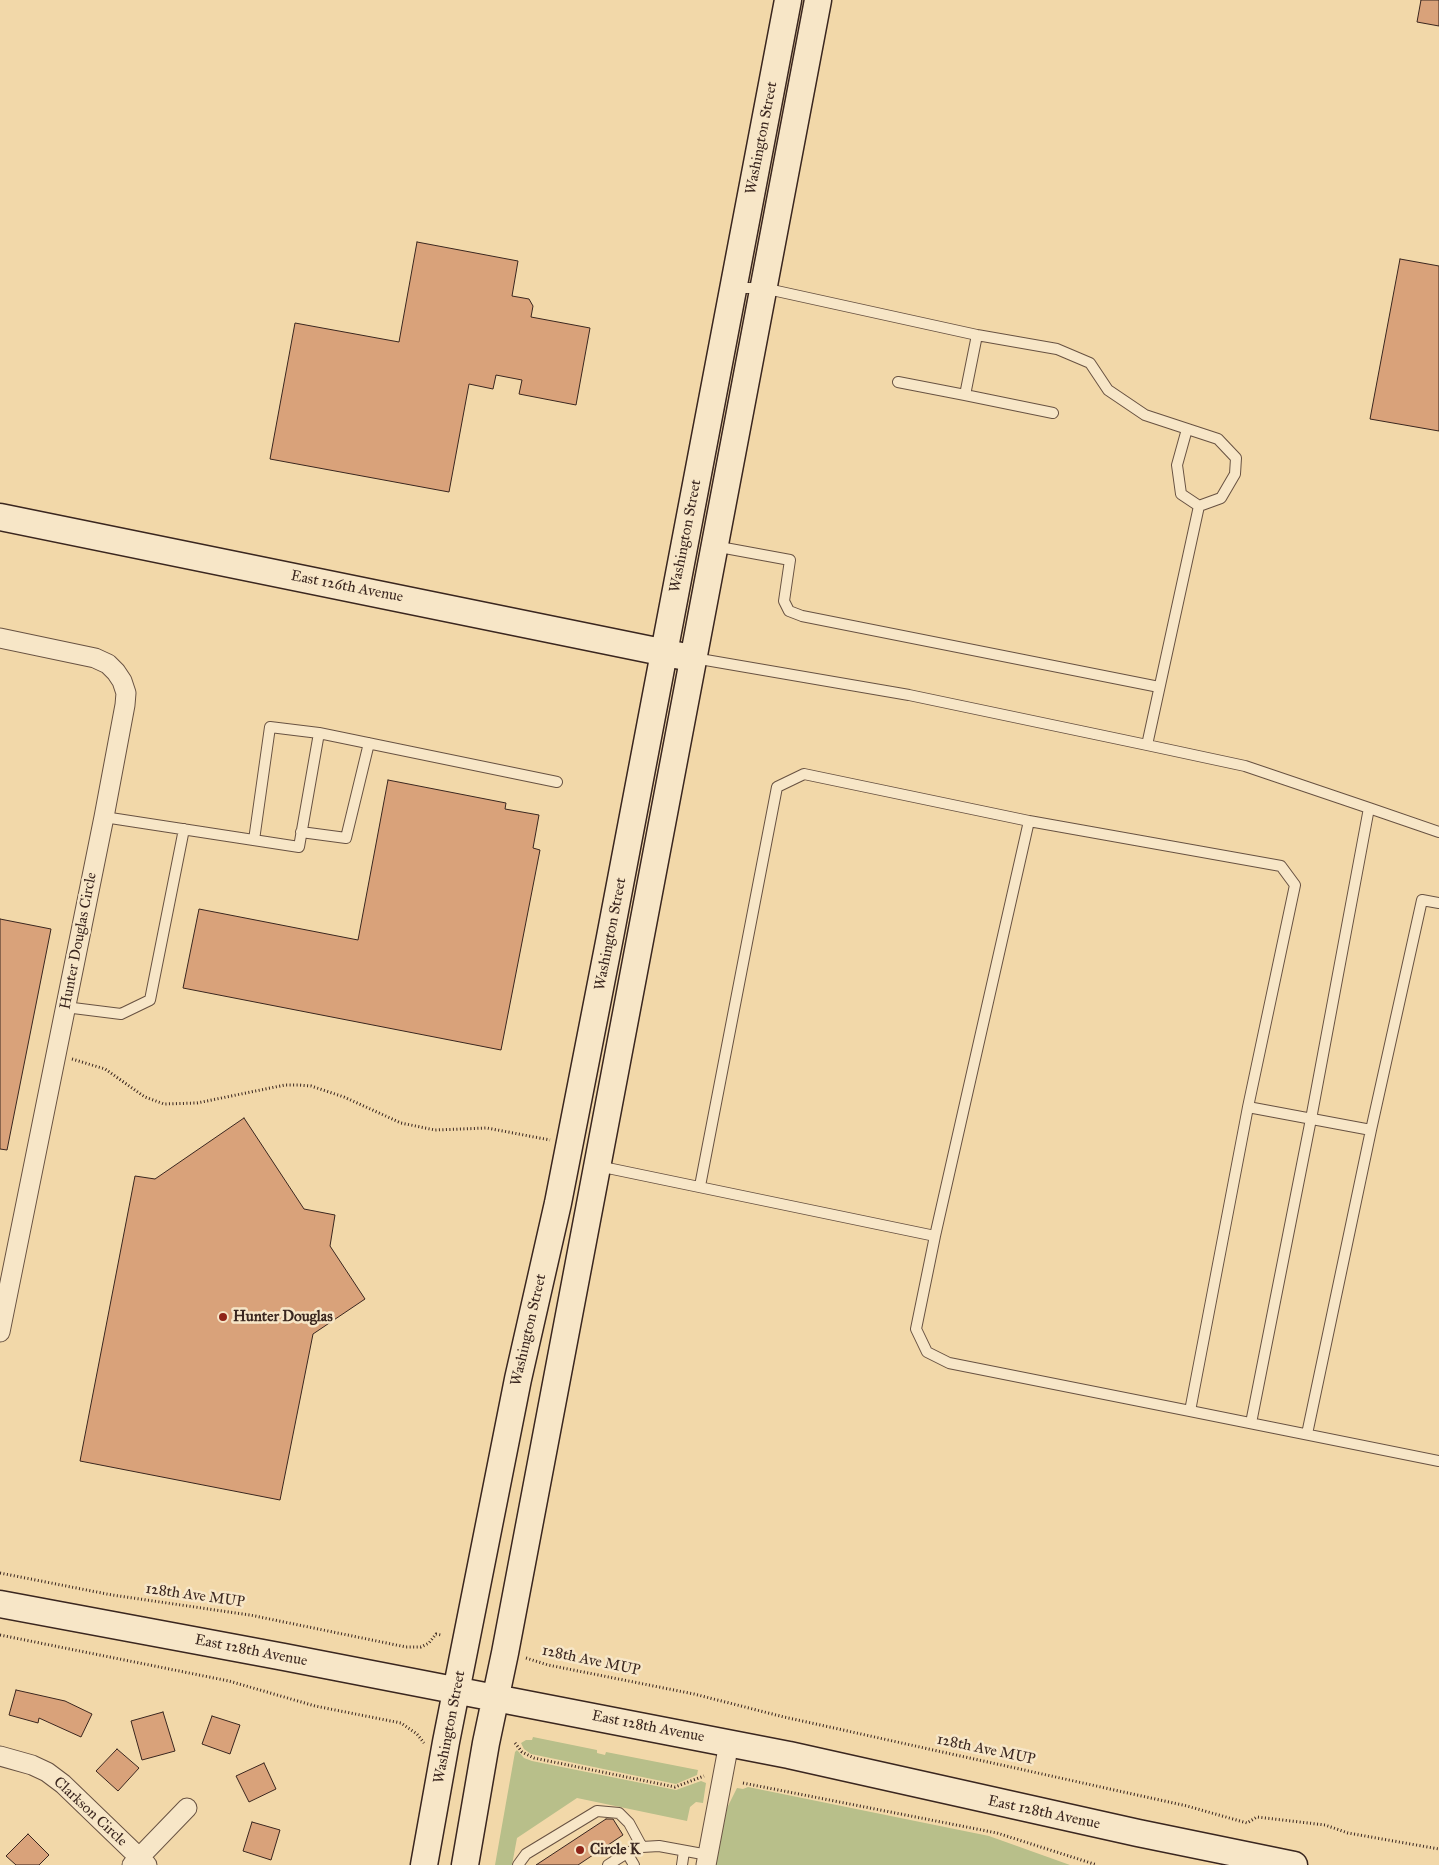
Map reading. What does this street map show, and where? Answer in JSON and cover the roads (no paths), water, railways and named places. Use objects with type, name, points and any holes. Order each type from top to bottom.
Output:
[{"type":"main road","name":"Washington Street","points":[[424,1865],[456,1690],[518,1378],[558,1203],[788,0]]},
{"type":"main road","name":"Washington Street","points":[[465,1865],[495,1698],[818,0]]},
{"type":"main road","name":"East 126th Avenue","points":[[0,517],[694,658]]},
{"type":"main road","name":"East 128th Avenue","points":[[0,1604],[729,1743],[1284,1864]]},
{"type":"street","name":"Hunter Douglas Circle","points":[[0,638],[95,658],[108,664],[116,672],[122,681],[126,693],[104,817],[0,1332]]},
{"type":"street","points":[[707,1860],[729,1743]]},
{"type":"street","name":"Clarkson Circle","points":[[0,1756],[32,1766],[63,1784],[78,1797],[139,1863]]},
{"type":"street","points":[[139,1863],[187,1808]]},
{"type":"lane","points":[[733,288],[762,288],[977,335],[1057,349],[1090,363],[1108,390],[1145,415],[1218,439],[1236,458],[1234,474],[1221,498],[1199,506]]},
{"type":"lane","points":[[966,396],[977,335]]},
{"type":"lane","points":[[898,382],[1053,413]]},
{"type":"lane","points":[[1187,429],[1177,465],[1181,494],[1199,506]]},
{"type":"lane","points":[[1147,745],[1199,506]]},
{"type":"lane","points":[[714,546],[790,560],[784,601],[789,611],[802,616],[1159,687]]},
{"type":"lane","points":[[694,658],[909,695],[1245,766],[1439,832]]},
{"type":"lane","points":[[254,840],[270,727],[319,733],[557,782]]},
{"type":"lane","points":[[104,817],[299,847],[319,733]]},
{"type":"lane","points":[[302,832],[346,838],[369,743]]},
{"type":"lane","points":[[700,1186],[777,787],[804,774],[1029,821],[1281,866],[1295,885],[1248,1106],[1190,1411]]},
{"type":"lane","points":[[1250,1423],[1311,1118],[1369,808]]},
{"type":"lane","points":[[1029,821],[935,1236],[916,1329],[927,1352],[949,1363],[1439,1461]]},
{"type":"lane","points":[[65,1007],[121,1014],[150,1000],[184,829]]},
{"type":"lane","points":[[1307,1434],[1422,900],[1439,903]]},
{"type":"lane","points":[[1248,1106],[1372,1130]]},
{"type":"lane","points":[[597,1165],[935,1236]]},
{"type":"lane","points":[[518,1865],[526,1854],[597,1811],[618,1813],[629,1823],[642,1846]]},
{"type":"lane","points":[[608,1865],[626,1853],[642,1846],[659,1846],[684,1851],[707,1860]]},
{"type":"lane","points":[[682,1865],[684,1851]]},
{"type":"lane","points":[[626,1853],[634,1865]]},
{"type":"place","name":"Hunter Douglas","points":[[223,1317]]},
{"type":"place","name":"Circle K","points":[[580,1850]]}]
